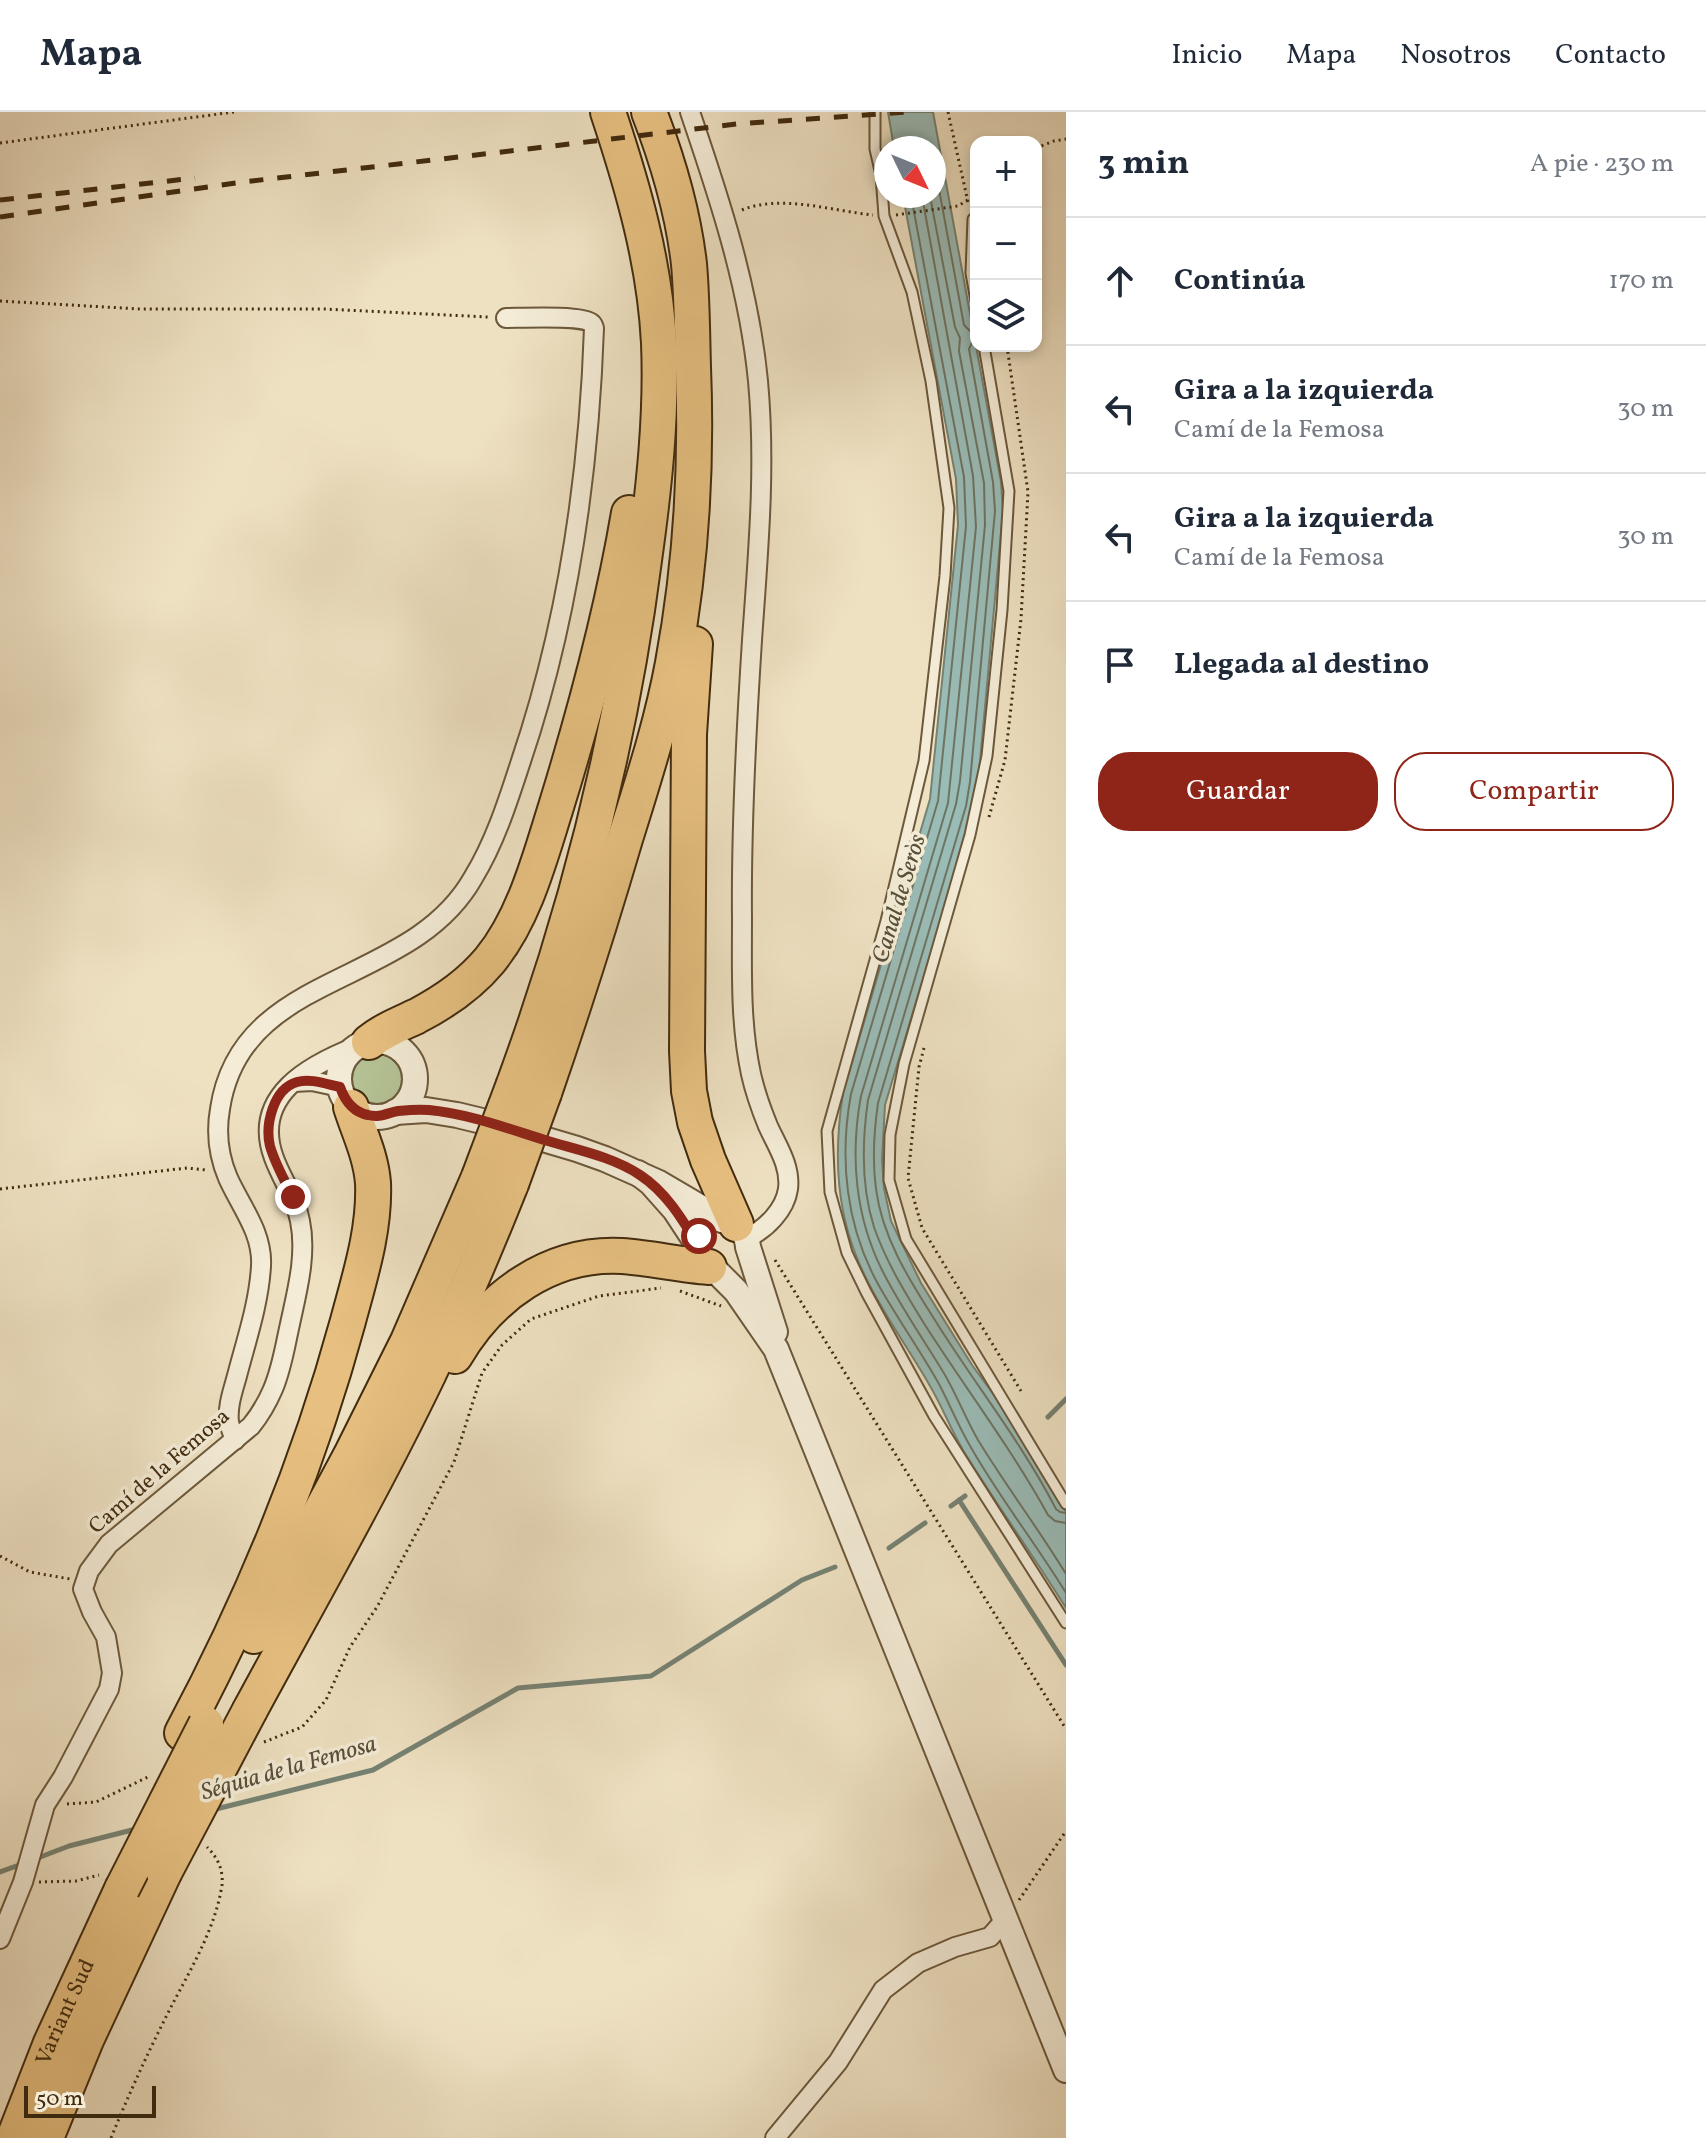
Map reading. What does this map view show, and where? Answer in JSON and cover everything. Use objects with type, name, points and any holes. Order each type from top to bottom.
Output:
[{"type":"highway","points":[[529,1088],[554,969],[611,750],[639,602],[653,494],[659,343],[648,257],[638,210],[608,112]]},
{"type":"highway","points":[[46,2138],[92,2027],[164,1873],[330,1562],[426,1377],[464,1296],[495,1181],[529,1088],[605,908],[644,779],[665,701],[684,592],[693,477],[694,400],[692,295],[688,261],[675,192],[649,112]]},
{"type":"highway","points":[[363,1044],[454,994],[489,961],[516,919],[548,831],[594,670],[636,474],[644,363],[638,210]]},
{"type":"highway","points":[[694,400],[703,466],[703,527],[689,734],[688,1074],[695,1122],[708,1160],[742,1233]]},
{"type":"highway","points":[[194,1728],[300,1474],[324,1403],[366,1251],[373,1195],[371,1167],[345,1097]]},
{"type":"highway","points":[[194,1728],[374,1411],[430,1293],[495,1181]]},
{"type":"highway","points":[[330,1562],[416,1429],[470,1331],[508,1293],[541,1272],[588,1258],[620,1256],[707,1261]]},
{"type":"highway","name":"Variant Sud","points":[[14,2138],[113,1891],[194,1728]]},
{"type":"street","points":[[690,112],[727,223],[747,304],[758,381],[761,509],[742,813],[743,1008],[752,1078],[788,1178],[782,1206],[776,1214],[742,1233],[713,1223],[705,1228],[699,1236],[707,1261]]},
{"type":"street","points":[[235,1440],[229,1419],[231,1398],[254,1307],[261,1255],[256,1232],[228,1179],[219,1140],[220,1110],[231,1072],[251,1038],[282,1009],[398,951],[429,930],[451,909],[472,882],[489,847],[527,744],[548,670],[572,553],[585,451],[594,328],[588,321],[573,318],[506,318]]},
{"type":"street","points":[[345,1097],[339,1075],[349,1053],[363,1044],[381,1041],[392,1044],[410,1060],[414,1071],[411,1094],[395,1112]]},
{"type":"street","name":"Camí de la Femosa","points":[[86,1582],[89,1571],[109,1544],[235,1440],[260,1414],[284,1357],[300,1273],[302,1239],[300,1217],[269,1143],[269,1122],[283,1092],[301,1073],[363,1044]]},
{"type":"street","points":[[414,1071],[440,1097],[486,1122]]},
{"type":"street","points":[[294,1082],[312,1081],[345,1097],[361,1113],[372,1116],[426,1110],[486,1122],[605,1159],[659,1183],[742,1233],[777,1336],[776,1349]]},
{"type":"street","points":[[638,1173],[669,1202],[707,1261],[749,1308],[776,1349],[1066,2070]]},
{"type":"street","points":[[707,1261],[734,1269],[741,1264],[746,1256],[742,1233]]},
{"type":"street","points":[[0,1939],[25,1873],[45,1805],[109,1689],[112,1673],[106,1637],[83,1589],[86,1582]]},
{"type":"street","points":[[775,2138],[838,2062],[883,1990],[918,1963],[955,1947],[990,1937],[1005,1920]]},
{"type":"lane","points":[[875,112],[875,149],[881,175],[884,216],[912,292],[931,381],[949,508],[924,761],[886,921],[827,1131],[830,1192],[847,1253],[881,1320],[934,1416],[1066,1623]]},
{"type":"lane","points":[[985,352],[1009,491],[1002,610],[987,756],[970,835],[904,1064],[890,1135],[889,1180],[906,1239],[1066,1504]]},
{"type":"path","points":[[0,143],[234,112]]},
{"type":"path","points":[[727,223],[738,212],[775,204],[884,216],[968,202],[948,112]]},
{"type":"path","points":[[1042,146],[1066,139]]},
{"type":"path","points":[[0,301],[140,309],[324,309],[506,318]]},
{"type":"path","points":[[988,821],[1005,760],[1021,619],[1028,492],[1008,352]]},
{"type":"path","points":[[928,1036],[919,1067],[908,1178],[922,1228],[1021,1391]]},
{"type":"path","points":[[0,1189],[187,1168],[209,1170],[228,1179]]},
{"type":"path","points":[[742,1233],[804,1306],[1066,1729]]},
{"type":"path","points":[[258,1744],[302,1727],[326,1700],[350,1647],[377,1607],[454,1462],[482,1373],[502,1345],[531,1319],[599,1296],[669,1287],[726,1308],[749,1308]]},
{"type":"path","points":[[0,1556],[30,1572],[86,1582]]},
{"type":"path","points":[[45,1805],[96,1802],[154,1774]]},
{"type":"path","points":[[1005,1920],[1066,1831]]},
{"type":"path","points":[[111,2138],[138,2071],[209,1932],[222,1890],[222,1872],[215,1856],[206,1846]]},
{"type":"green space","points":[[377,1054],[395,1061],[402,1079],[395,1097],[377,1104],[359,1097],[352,1079],[359,1061]]},
{"type":"water","points":[[888,112],[933,112],[937,136],[892,136]]},
{"type":"water","points":[[946,183],[970,313],[970,352],[977,352],[1001,482],[1003,511],[978,783],[964,843],[885,1105],[884,1188],[891,1221],[921,1283],[972,1365],[1016,1425],[1066,1512],[1066,1608],[963,1450],[934,1394],[872,1290],[848,1232],[839,1186],[838,1140],[843,1093],[930,799],[958,525],[956,479],[905,208],[946,208]]},
{"type":"waterway","name":"Séquia de la Femosa","points":[[1048,1417],[1066,1399]]},
{"type":"waterway","name":"Séquia de la Femosa","points":[[951,1506],[965,1496]]},
{"type":"waterway","points":[[959,1500],[1066,1665]]},
{"type":"waterway","name":"Séquia de la Femosa","points":[[889,1548],[925,1523]]},
{"type":"waterway","name":"Séquia de la Femosa","points":[[212,1810],[373,1770],[518,1688],[651,1676],[802,1580],[835,1567]]},
{"type":"waterway","name":"Séquia de la Femosa","points":[[35,1859],[69,1846],[136,1829]]},
{"type":"waterway","name":"Séquia de la Femosa","points":[[0,1872],[22,1864]]},
{"type":"railway","points":[[0,217],[243,182],[737,124],[909,112]]},
{"type":"railway","points":[[0,200],[195,178]]},
{"type":"route","points":[[293,1197],[269,1143],[269,1122],[278,1099],[288,1087],[294,1082],[312,1081],[340,1087],[351,1107],[372,1116],[426,1110],[457,1115],[605,1159],[638,1173],[651,1183],[669,1202],[698,1245],[699,1236]]},
{"type":"water label","name":"Canal de Seròs","points":[[900,899]]}]
